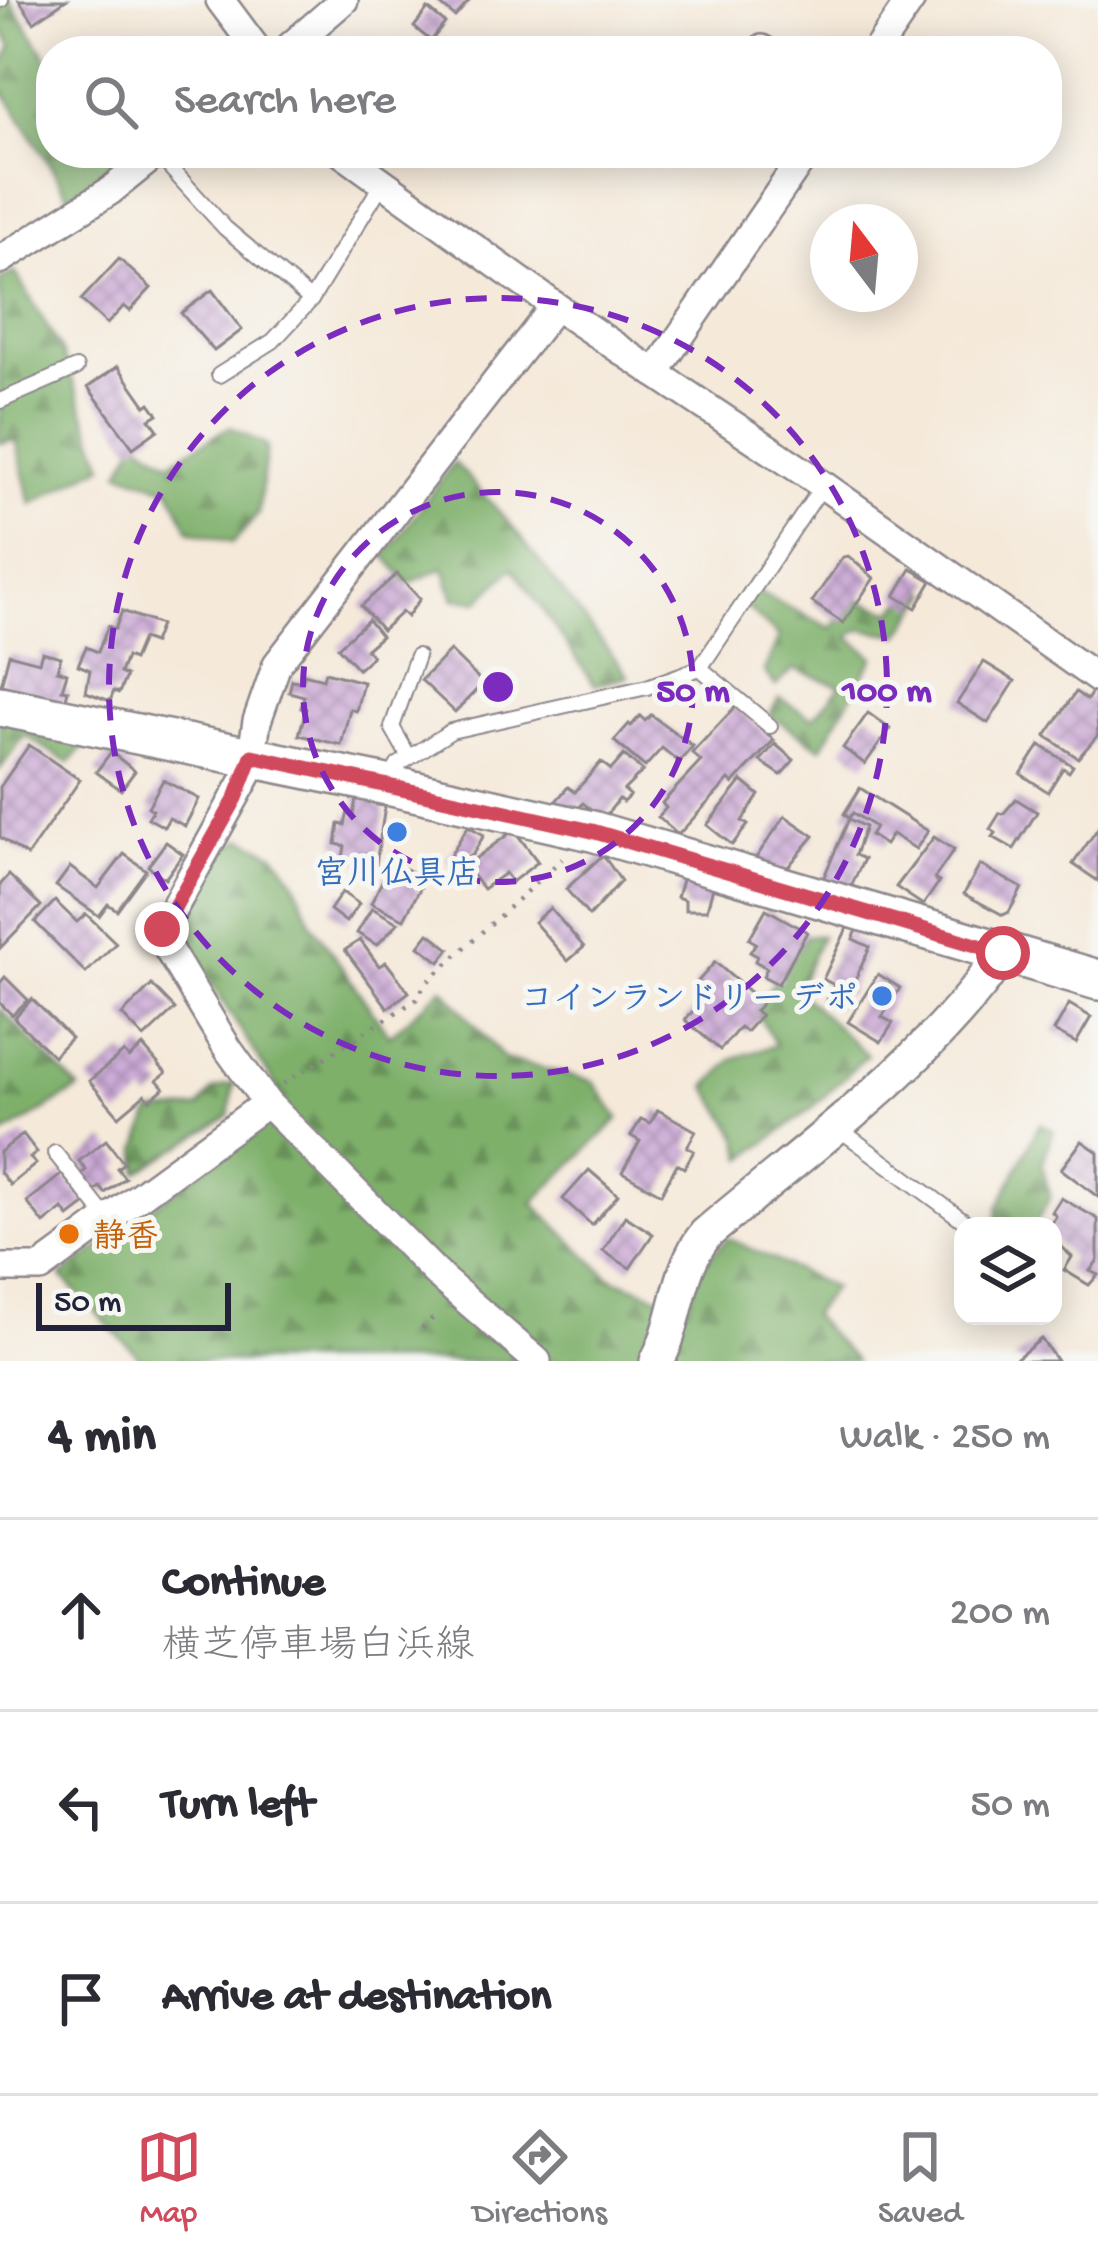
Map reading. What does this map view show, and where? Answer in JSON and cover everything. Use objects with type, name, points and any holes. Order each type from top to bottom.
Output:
[{"type":"main road","points":[[0,706],[252,756],[398,771],[1098,980]]},
{"type":"street","points":[[220,0],[247,36]]},
{"type":"street","points":[[302,36],[344,0]]},
{"type":"street","points":[[886,36],[911,0]]},
{"type":"street","points":[[0,260],[138,168]]},
{"type":"street","points":[[363,168],[1098,679]]},
{"type":"street","points":[[656,373],[796,168]]},
{"type":"street","points":[[537,1361],[442,1279],[267,1103],[228,1049],[165,944],[162,929],[236,798],[277,664],[555,305]]},
{"type":"street","points":[[657,1361],[667,1343],[694,1249],[706,1234],[886,1081],[979,988],[1003,953]]},
{"type":"street","points":[[0,1268],[41,1268],[267,1103]]},
{"type":"lane","points":[[171,168],[225,228],[311,300]]},
{"type":"lane","points":[[219,375],[273,341],[311,300],[383,182]]},
{"type":"lane","points":[[0,401],[76,368]]},
{"type":"lane","points":[[417,656],[392,727],[398,771],[451,731],[647,687],[700,668],[823,485]]},
{"type":"lane","points":[[700,668],[770,725]]},
{"type":"lane","points":[[834,1125],[959,1217]]},
{"type":"lane","points":[[56,1153],[108,1221]]},
{"type":"path","points":[[267,1103],[271,1092],[416,1000],[426,983],[592,831]]},
{"type":"green space","points":[[10,0],[36,41],[36,143],[0,85],[0,66],[12,47],[0,24],[0,8]]},
{"type":"green space","points":[[52,168],[112,168],[98,186],[69,196]]},
{"type":"green space","points":[[15,272],[62,352],[104,465],[31,504],[16,440],[0,443],[0,279]]},
{"type":"green space","points":[[230,427],[267,446],[258,514],[233,543],[189,530],[170,489],[120,472],[137,440],[170,462]]},
{"type":"green space","points":[[454,462],[511,525],[628,676],[595,685],[513,568],[479,601],[454,599],[444,568],[409,583],[385,556]]},
{"type":"green space","points":[[917,586],[929,593],[900,635],[861,629],[849,637],[874,657],[821,748],[770,715],[779,698],[813,718],[841,686],[794,669],[776,686],[764,671],[779,637],[744,605],[754,591],[832,628],[855,599],[893,612]]},
{"type":"green space","points":[[0,713],[94,735],[69,763],[25,735],[0,769]]},
{"type":"green space","points":[[243,838],[275,854],[295,881],[311,922],[389,1036],[443,988],[504,1059],[593,1081],[619,1118],[533,1203],[609,1277],[688,1307],[698,1268],[728,1238],[833,1288],[811,1315],[855,1361],[143,1361],[61,1276],[269,1120],[277,1088],[173,923],[213,858]]},
{"type":"green space","points":[[806,936],[821,936],[797,990],[867,1055],[811,1109],[744,1159],[739,1137],[707,1087],[734,1058],[776,1045],[755,1010]]},
{"type":"green space","points":[[0,1009],[79,1089],[0,1137]]},
{"type":"green space","points":[[234,1083],[229,1116],[139,1172],[138,1150],[151,1113],[199,1108],[213,1090]]},
{"type":"green space","points":[[1040,1123],[1054,1131],[1042,1164],[1050,1198],[1039,1217],[997,1217]]},
{"type":"building","points":[[19,0],[66,0],[34,22]]},
{"type":"building","points":[[435,0],[470,0],[455,17]]},
{"type":"building","points":[[428,9],[445,23],[435,36],[425,36],[414,27]]},
{"type":"building","points":[[119,259],[151,288],[130,311],[124,306],[107,324],[81,300]]},
{"type":"building","points":[[212,290],[242,330],[214,351],[181,313]]},
{"type":"building","points":[[118,366],[146,406],[150,403],[158,414],[150,419],[158,430],[133,448],[88,387]]},
{"type":"building","points":[[848,556],[874,578],[843,623],[812,602]]},
{"type":"building","points":[[911,569],[932,581],[916,608],[895,596]]},
{"type":"building","points":[[397,574],[420,599],[407,617],[402,612],[382,630],[361,606]]},
{"type":"building","points":[[122,611],[160,625],[153,643],[142,639],[133,660],[126,657],[120,673],[126,676],[110,701],[86,692],[90,670],[78,665],[86,647],[98,652],[108,626],[115,629]]},
{"type":"building","points":[[368,620],[381,636],[366,649],[372,656],[358,669],[338,647]]},
{"type":"building","points":[[450,651],[483,683],[455,712],[421,680]]},
{"type":"building","points":[[42,652],[61,657],[57,670],[67,673],[62,689],[68,690],[65,702],[1,685],[9,654],[39,662]]},
{"type":"building","points":[[984,662],[1015,681],[988,723],[957,703]]},
{"type":"building","points":[[325,672],[363,682],[341,745],[299,735],[306,709],[301,708],[304,696],[289,692],[292,680],[302,682],[304,674],[323,679]]},
{"type":"building","points":[[1095,687],[1098,735],[1078,758],[1046,736],[1076,692],[1087,700]]},
{"type":"building","points":[[736,706],[774,740],[678,835],[658,817],[666,808],[662,803],[701,761],[692,753]]},
{"type":"building","points":[[868,713],[890,729],[865,764],[843,748]]},
{"type":"building","points":[[651,715],[693,746],[679,762],[662,748],[645,767],[614,741],[640,716],[645,721]]},
{"type":"building","points":[[775,744],[794,760],[781,775],[760,761]]},
{"type":"building","points":[[29,745],[80,780],[27,856],[0,837],[0,787]]},
{"type":"building","points":[[1040,745],[1073,766],[1069,772],[1063,768],[1048,792],[1021,774]]},
{"type":"building","points":[[111,752],[135,771],[121,790],[96,772]]},
{"type":"building","points":[[624,755],[643,771],[624,790],[630,795],[623,802],[619,799],[603,819],[583,803],[573,815],[556,801],[568,787],[575,792],[601,762],[611,770]]},
{"type":"building","points":[[163,780],[199,799],[185,826],[169,818],[164,827],[148,818],[153,810],[148,807]]},
{"type":"building","points":[[742,781],[759,795],[742,821],[748,825],[732,845],[707,825]]},
{"type":"building","points":[[860,788],[928,831],[916,849],[892,834],[885,845],[870,835],[875,827],[853,813],[849,818],[844,814]]},
{"type":"building","points":[[357,794],[379,797],[377,805],[385,806],[376,864],[343,858],[345,846],[336,844],[339,824],[345,825],[348,812],[353,815]]},
{"type":"building","points":[[1016,799],[1037,812],[1014,849],[993,837],[996,833],[990,829]]},
{"type":"building","points":[[785,816],[814,836],[783,873],[753,862]]},
{"type":"building","points":[[849,819],[865,827],[855,855],[864,859],[849,891],[823,879]]},
{"type":"building","points":[[468,826],[484,835],[473,854],[457,864],[448,859]]},
{"type":"building","points":[[1098,828],[1098,881],[1073,864]]},
{"type":"building","points":[[514,830],[538,862],[512,882],[505,873],[483,889],[465,866]]},
{"type":"building","points":[[934,837],[954,850],[923,905],[896,887]]},
{"type":"building","points":[[166,842],[183,854],[165,879],[148,866]]},
{"type":"building","points":[[124,854],[146,870],[117,910],[108,904],[99,916],[56,886],[70,867],[98,888]]},
{"type":"building","points":[[603,855],[621,881],[589,916],[566,889]]},
{"type":"building","points":[[392,862],[425,879],[404,919],[371,903]]},
{"type":"building","points":[[980,865],[1022,888],[1009,912],[1003,915],[964,894]]},
{"type":"building","points":[[9,875],[41,906],[0,948],[0,885]]},
{"type":"building","points":[[683,876],[714,883],[707,910],[685,910],[685,900],[677,897]]},
{"type":"building","points":[[342,892],[359,904],[346,922],[330,910]]},
{"type":"building","points":[[55,901],[77,922],[86,914],[116,943],[86,973],[35,922]]},
{"type":"building","points":[[372,908],[398,923],[377,945],[357,933]]},
{"type":"building","points":[[550,908],[584,947],[568,961],[534,922]]},
{"type":"building","points":[[766,909],[807,932],[778,984],[763,976],[767,968],[750,952],[756,943],[749,939]]},
{"type":"building","points":[[849,924],[858,928],[853,939],[870,947],[848,995],[843,993],[836,1007],[826,1002],[834,985],[823,979]]},
{"type":"building","points":[[429,933],[450,949],[440,962],[419,946]]},
{"type":"building","points":[[360,940],[379,966],[386,962],[409,992],[388,1008],[345,950]]},
{"type":"building","points":[[715,962],[762,1003],[755,1011],[761,1015],[746,1032],[740,1027],[720,1050],[685,1020],[705,998],[693,987]]},
{"type":"building","points":[[878,974],[900,988],[882,1017],[893,1023],[881,1042],[848,1022]]},
{"type":"building","points":[[5,977],[28,1000],[12,1015],[0,1003],[0,983]]},
{"type":"building","points":[[152,985],[175,1009],[144,1038],[122,1015]]},
{"type":"building","points":[[32,999],[71,1038],[53,1056],[14,1018]]},
{"type":"building","points":[[1069,1004],[1091,1017],[1076,1043],[1054,1031]]},
{"type":"building","points":[[143,1046],[166,1073],[157,1080],[164,1088],[150,1100],[145,1094],[119,1116],[89,1081],[124,1052],[129,1058]]},
{"type":"building","points":[[658,1110],[696,1131],[687,1147],[694,1151],[684,1168],[677,1164],[661,1194],[622,1172],[640,1141],[631,1136],[641,1119],[650,1123]]},
{"type":"building","points":[[23,1134],[37,1152],[30,1158],[36,1164],[10,1185],[0,1172],[0,1152]]},
{"type":"building","points":[[106,1140],[124,1163],[117,1168],[125,1178],[105,1193],[100,1187],[94,1191],[81,1174],[86,1170],[79,1161]]},
{"type":"building","points":[[1082,1141],[1098,1152],[1098,1197],[1061,1169]]},
{"type":"building","points":[[589,1170],[618,1195],[592,1225],[563,1199]]},
{"type":"building","points":[[62,1174],[86,1204],[69,1217],[63,1209],[44,1224],[27,1202]]},
{"type":"building","points":[[1061,1198],[1098,1219],[1098,1260],[1090,1271],[1098,1275],[1089,1285],[1064,1270],[1072,1257],[1062,1247],[1062,1217],[1052,1212]]},
{"type":"building","points":[[625,1216],[653,1234],[630,1268],[603,1251]]},
{"type":"building","points":[[1041,1339],[1057,1361],[1013,1361]]},
{"type":"place","name":"宮川仏具店","points":[[397,832]]},
{"type":"place","name":"コインランドリー デポ","points":[[882,996]]},
{"type":"place","name":"静香","points":[[69,1234]]},
{"type":"route","points":[[162,929],[236,798],[252,756],[592,831],[1003,953]]}]
